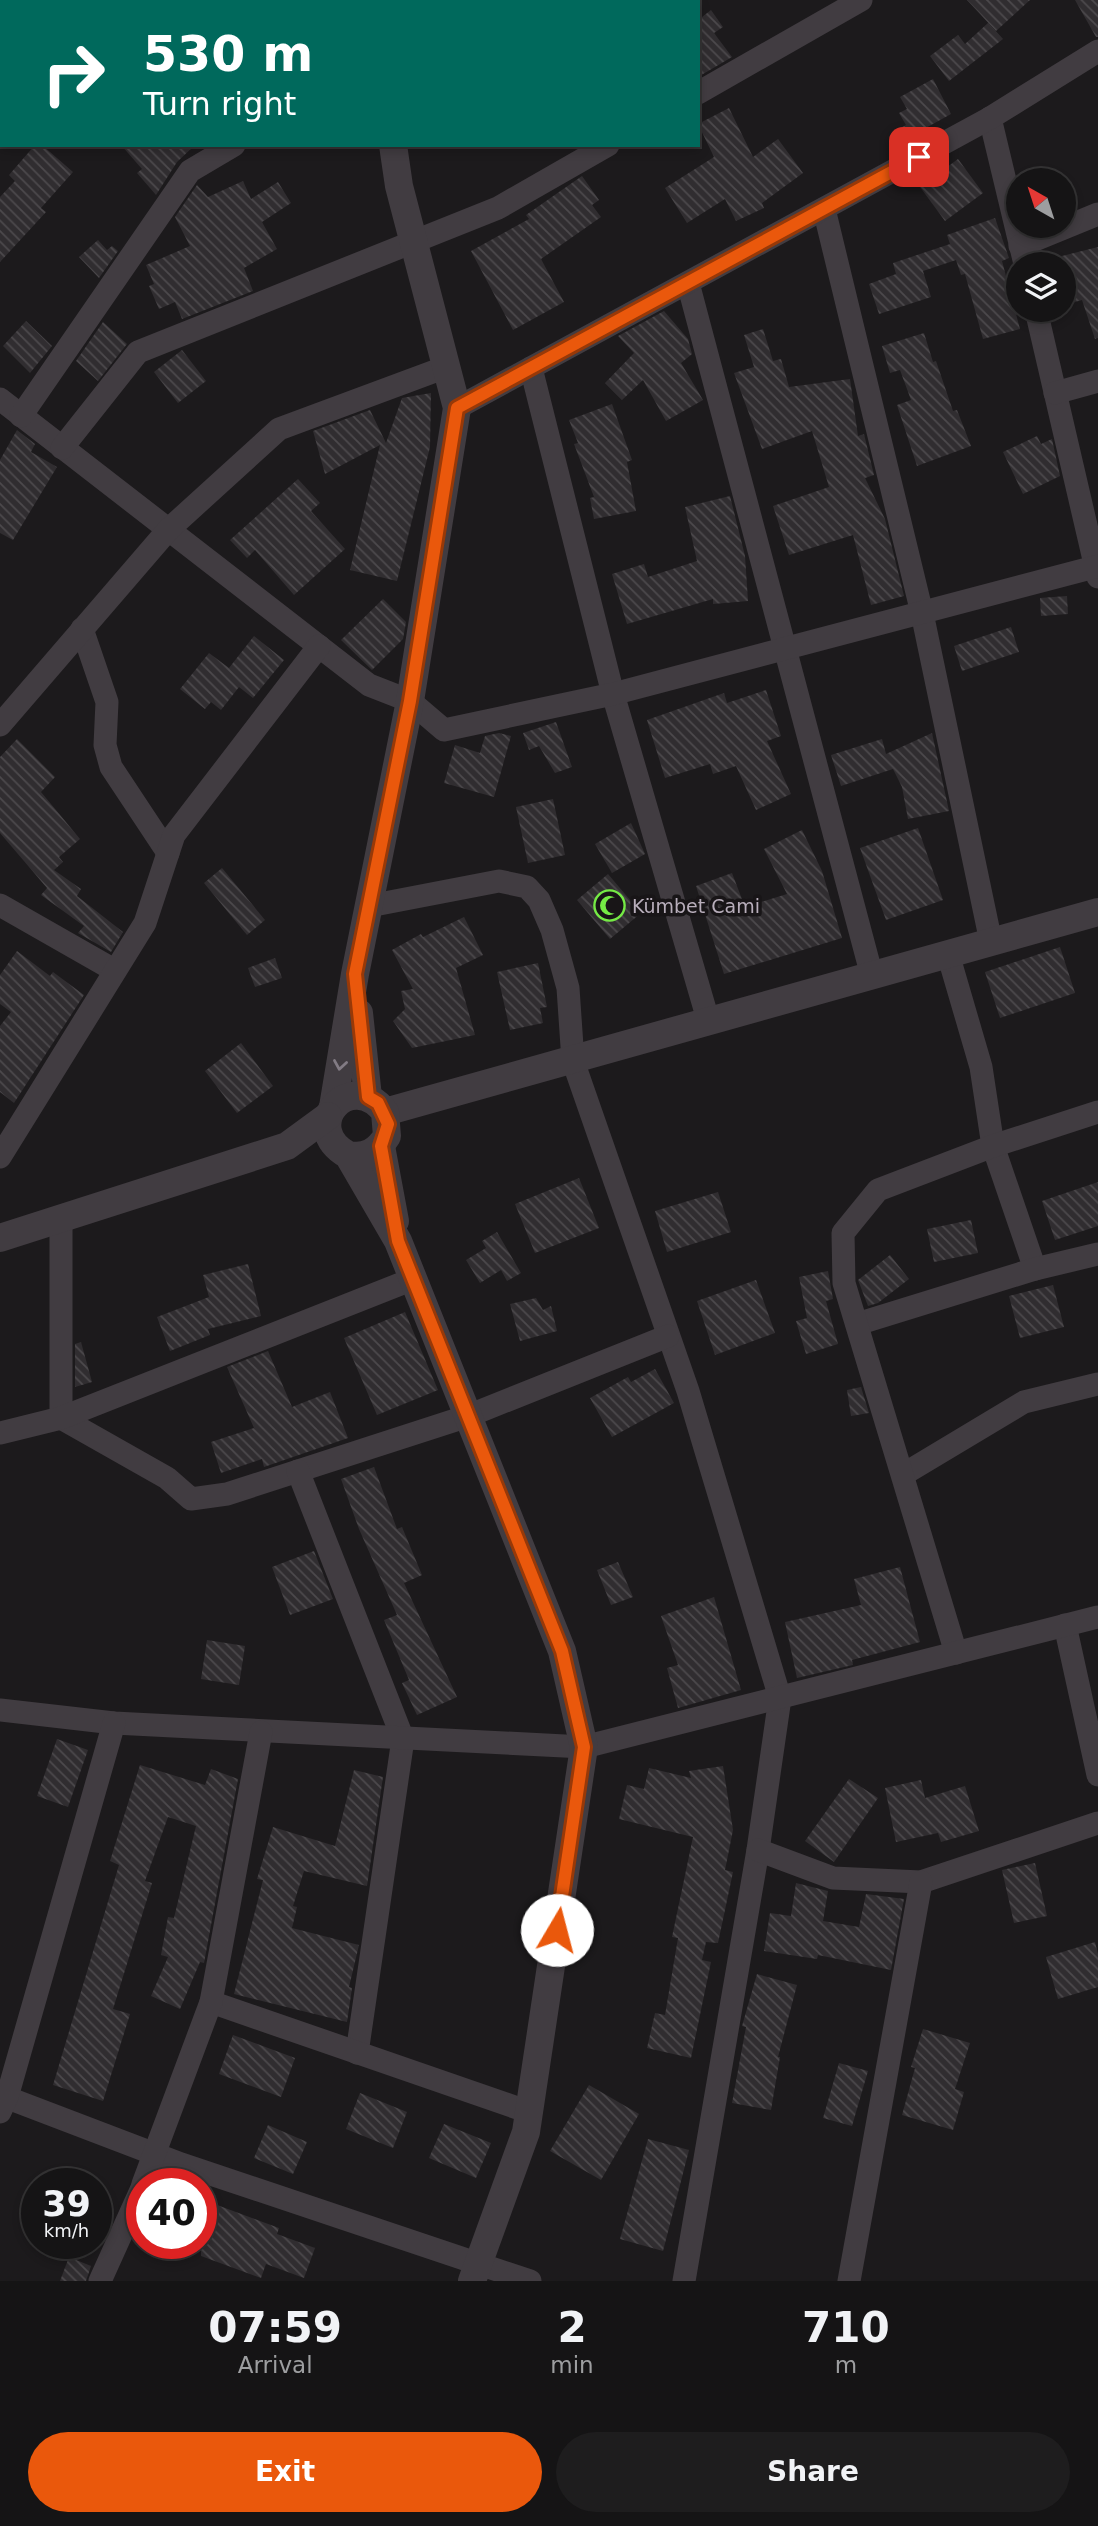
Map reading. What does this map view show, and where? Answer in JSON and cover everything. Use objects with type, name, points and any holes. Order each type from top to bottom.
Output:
[{"type":"street","points":[[700,92],[861,0]]},
{"type":"street","points":[[457,408],[990,118],[1098,51]]},
{"type":"street","points":[[990,118],[1022,252]]},
{"type":"street","points":[[21,416],[190,171],[231,147]]},
{"type":"street","points":[[393,147],[399,186],[457,408],[410,701],[327,1128],[398,1241],[562,1651],[584,1747],[526,2132],[476,2272]]},
{"type":"street","points":[[62,448],[138,352],[498,208],[605,147]]},
{"type":"street","points":[[824,209],[922,613],[991,942]]},
{"type":"street","points":[[1028,252],[1098,214]]},
{"type":"street","points":[[688,283],[783,650],[872,976]]},
{"type":"street","points":[[0,399],[369,685],[410,701],[444,730],[613,694],[1097,570],[1038,322]]},
{"type":"street","points":[[0,724],[168,530],[279,429],[446,367]]},
{"type":"street","points":[[531,368],[613,694],[709,1023]]},
{"type":"street","points":[[1055,393],[1098,381]]},
{"type":"street","points":[[82,629],[107,702],[105,745],[111,767],[168,853]]},
{"type":"street","points":[[0,1157],[145,923],[174,835],[319,646]]},
{"type":"street","points":[[369,906],[499,881],[527,887],[539,900],[559,953],[568,989],[573,1061],[668,1336],[780,1698],[758,1850],[684,2281]]},
{"type":"street","points":[[0,905],[114,970]]},
{"type":"street","points":[[286,1146],[342,1152],[360,1157],[380,1123],[438,1100],[1098,912]]},
{"type":"street","points":[[948,954],[981,1067],[993,1146],[1035,1269]]},
{"type":"street","points":[[355,974],[398,1241]]},
{"type":"street","points":[[4,1230],[61,1218],[286,1146],[331,1112],[343,1099],[355,1095],[380,1123]]},
{"type":"street","points":[[956,1653],[844,1283],[843,1233],[878,1190],[993,1146],[1098,1112]]},
{"type":"street","points":[[61,1218],[61,1418]]},
{"type":"street","points":[[857,1324],[1035,1269],[1098,1254]]},
{"type":"street","points":[[0,1433],[61,1418],[413,1279]]},
{"type":"street","points":[[61,1418],[167,1478],[191,1499],[227,1494],[468,1416],[668,1336]]},
{"type":"street","points":[[904,1474],[1024,1402],[1098,1384]]},
{"type":"street","points":[[298,1471],[403,1739],[356,2053]]},
{"type":"street","points":[[0,1710],[114,1723],[584,1747],[1098,1617]]},
{"type":"street","points":[[1065,1625],[1098,1775]]},
{"type":"street","points":[[114,1723],[2,2101],[476,2272],[530,2281]]},
{"type":"street","points":[[151,2168],[211,2002],[261,1732]]},
{"type":"street","points":[[758,1850],[833,1878],[921,1882],[1098,1823]]},
{"type":"street","points":[[849,2281],[921,1882]]},
{"type":"street","points":[[211,2002],[529,2112]]},
{"type":"street","points":[[100,2281],[126,2224]]},
{"type":"building","points":[[967,0],[1030,0],[996,31]]},
{"type":"building","points":[[1075,0],[1098,0],[1098,37],[1096,37]]},
{"type":"building","points":[[711,10],[723,27],[714,33],[732,57],[700,76],[700,14],[702,17]]},
{"type":"building","points":[[988,23],[1003,39],[949,81],[930,56],[958,35],[965,44]]},
{"type":"building","points":[[933,79],[951,114],[913,135],[915,138],[900,146],[893,132],[906,125],[899,113],[907,109],[900,97]]},
{"type":"building","points":[[729,108],[753,157],[778,139],[803,173],[762,203],[764,208],[736,221],[725,199],[687,223],[665,188],[714,157],[700,123]]},
{"type":"building","points":[[33,147],[44,147],[73,172],[41,208],[46,212],[0,262],[0,197],[15,181],[9,175]]},
{"type":"building","points":[[123,147],[193,147],[177,162],[156,195],[137,173],[142,169]]},
{"type":"building","points":[[958,159],[983,193],[945,221],[920,187]]},
{"type":"building","points":[[582,176],[599,200],[592,205],[601,217],[541,259],[564,302],[513,330],[471,251],[529,219],[526,215]]},
{"type":"building","points":[[243,181],[251,199],[278,182],[291,203],[262,222],[277,249],[244,268],[253,291],[182,319],[175,302],[159,309],[149,286],[154,284],[146,265],[190,246],[175,217],[197,185],[208,197]]},
{"type":"building","points":[[995,218],[1007,252],[1006,259],[1002,261],[1006,276],[1006,322],[1018,322],[1020,329],[983,339],[965,274],[961,275],[956,260],[923,271],[931,297],[879,314],[869,284],[896,274],[893,263],[950,244],[947,235]]},
{"type":"building","points":[[98,240],[107,250],[112,246],[118,251],[99,278],[79,257]]},
{"type":"building","points":[[1098,247],[1098,338],[1095,339],[1082,300],[1076,302],[1076,252]]},
{"type":"building","points":[[664,311],[688,339],[692,354],[681,363],[703,400],[666,421],[643,380],[622,400],[605,383],[634,353],[618,336]]},
{"type":"building","points":[[26,321],[52,346],[30,373],[3,346]]},
{"type":"building","points":[[103,322],[127,344],[98,381],[76,361]]},
{"type":"building","points":[[763,329],[773,361],[781,359],[789,387],[850,379],[858,436],[864,434],[874,475],[865,478],[885,519],[904,596],[871,605],[853,535],[789,555],[773,506],[829,487],[812,431],[762,449],[734,373],[754,367],[744,335]]},
{"type":"building","points":[[924,333],[953,411],[957,410],[971,446],[917,466],[897,405],[911,400],[900,370],[890,373],[882,346]]},
{"type":"building","points":[[182,350],[206,381],[178,403],[154,372]]},
{"type":"building","points":[[431,393],[430,447],[397,581],[350,570],[380,445],[325,474],[313,431],[370,410],[386,443],[402,398]]},
{"type":"building","points":[[612,404],[632,460],[627,462],[636,511],[594,519],[590,498],[594,497],[574,444],[578,443],[569,420]]},
{"type":"building","points":[[17,430],[35,444],[31,452],[57,467],[13,540],[0,533],[0,460]]},
{"type":"building","points":[[1037,436],[1041,444],[1052,439],[1060,476],[1023,494],[1003,452]]},
{"type":"building","points":[[298,479],[320,503],[311,511],[345,549],[294,595],[255,550],[247,558],[230,540]]},
{"type":"building","points":[[730,496],[745,556],[748,601],[713,604],[713,599],[627,624],[612,574],[644,564],[648,577],[697,561],[685,507]]},
{"type":"building","points":[[1067,596],[1068,614],[1041,616],[1040,598]]},
{"type":"building","points":[[383,599],[406,622],[403,639],[372,670],[341,640]]},
{"type":"building","points":[[1011,627],[1019,652],[962,671],[954,646]]},
{"type":"building","points":[[254,636],[284,660],[253,698],[239,687],[221,710],[211,702],[205,709],[180,689],[209,653],[229,668]]},
{"type":"building","points":[[766,690],[781,736],[767,741],[791,794],[756,810],[736,766],[713,774],[710,764],[665,778],[647,720],[724,693],[727,703]]},
{"type":"building","points":[[556,722],[572,767],[555,773],[539,746],[529,750],[523,733]]},
{"type":"building","points":[[499,733],[511,736],[494,797],[444,783],[455,745],[480,753],[485,736]]},
{"type":"building","points":[[932,733],[949,811],[908,819],[902,787],[893,769],[841,786],[831,755],[882,739],[886,754]]},
{"type":"building","points":[[17,739],[55,777],[41,792],[80,839],[59,857],[63,862],[54,870],[81,889],[77,896],[123,932],[111,952],[78,933],[84,926],[41,895],[47,888],[0,833],[0,757]]},
{"type":"building","points":[[553,799],[565,855],[528,863],[516,807]]},
{"type":"building","points":[[631,823],[645,854],[612,873],[595,844]]},
{"type":"building","points":[[918,828],[943,900],[886,920],[860,848]]},
{"type":"building","points":[[802,830],[822,871],[842,938],[724,974],[696,886],[732,873],[745,907],[787,894],[764,849]]},
{"type":"building","points":[[222,868],[265,920],[247,935],[204,883]]},
{"type":"building","name":"Kümbet Cami","points":[[608,874],[641,913],[610,939],[577,900]]},
{"type":"building","points":[[464,917],[483,955],[456,968],[475,1035],[412,1048],[393,1021],[405,1009],[401,991],[413,989],[392,950],[421,934],[423,937]]},
{"type":"building","points":[[1060,947],[1075,993],[1000,1018],[985,972]]},
{"type":"building","points":[[17,951],[50,976],[53,972],[84,995],[14,1103],[0,1092],[0,1026],[11,1012],[0,1004],[0,975]]},
{"type":"building","points":[[275,958],[282,978],[255,987],[248,968]]},
{"type":"building","points":[[538,963],[547,1007],[540,1008],[543,1023],[510,1030],[497,972]]},
{"type":"building","points":[[241,1043],[273,1086],[237,1113],[205,1071]]},
{"type":"building","points":[[579,1178],[599,1228],[535,1253],[515,1204]]},
{"type":"building","points":[[1098,1182],[1098,1226],[1055,1240],[1042,1201]]},
{"type":"building","points":[[718,1192],[731,1232],[667,1252],[655,1211]]},
{"type":"building","points":[[971,1220],[978,1253],[934,1262],[927,1229]]},
{"type":"building","points":[[497,1232],[521,1273],[507,1281],[501,1270],[480,1283],[466,1260],[486,1248],[482,1241]]},
{"type":"building","points":[[890,1255],[909,1279],[878,1303],[868,1306],[858,1280]]},
{"type":"building","points":[[248,1264],[261,1316],[208,1329],[210,1335],[170,1351],[157,1317],[209,1297],[203,1275]]},
{"type":"building","points":[[828,1271],[833,1299],[826,1301],[838,1344],[806,1354],[796,1321],[807,1318],[799,1277]]},
{"type":"building","points":[[756,1280],[775,1333],[715,1355],[697,1301]]},
{"type":"building","points":[[1053,1285],[1064,1327],[1020,1338],[1009,1296]]},
{"type":"building","points":[[536,1298],[543,1310],[551,1306],[557,1331],[520,1341],[510,1304]]},
{"type":"building","points":[[405,1312],[438,1390],[377,1415],[344,1338]]},
{"type":"building","points":[[81,1342],[92,1382],[75,1387],[75,1344]]},
{"type":"building","points":[[268,1351],[292,1407],[330,1392],[348,1438],[264,1467],[262,1459],[221,1473],[211,1442],[254,1428],[227,1367]]},
{"type":"building","points":[[655,1369],[674,1403],[612,1437],[590,1398],[628,1377],[631,1382]]},
{"type":"building","points":[[861,1387],[869,1413],[851,1416],[847,1390]]},
{"type":"building","points":[[374,1467],[397,1529],[402,1527],[422,1575],[404,1583],[457,1697],[417,1715],[402,1683],[409,1680],[384,1620],[397,1615],[359,1529],[341,1479]]},
{"type":"building","points":[[314,1551],[333,1599],[290,1615],[272,1567]]},
{"type":"building","points":[[618,1562],[633,1597],[611,1605],[597,1570]]},
{"type":"building","points":[[900,1567],[920,1642],[852,1660],[853,1665],[797,1678],[785,1622],[861,1605],[854,1579]]},
{"type":"building","points":[[714,1597],[741,1690],[678,1708],[667,1668],[678,1665],[661,1616]]},
{"type":"building","points":[[207,1640],[245,1646],[239,1685],[201,1679]]},
{"type":"building","points":[[57,1739],[88,1750],[68,1807],[37,1796]]},
{"type":"building","points":[[140,1765],[205,1785],[211,1769],[238,1779],[204,1963],[200,1962],[180,2009],[151,1996],[168,1957],[161,1955],[168,1917],[174,1918],[196,1826],[168,1817],[145,1881],[152,1883],[113,2009],[130,2014],[103,2101],[53,2085],[119,1865],[110,1861]]},
{"type":"building","points":[[723,1766],[733,1830],[725,1870],[733,1872],[718,1943],[706,1942],[702,1960],[711,1962],[691,2058],[647,2048],[655,2013],[665,2015],[678,1938],[672,1937],[693,1837],[619,1819],[627,1785],[644,1789],[649,1768],[691,1778],[689,1771]]},
{"type":"building","points":[[354,1770],[383,1777],[367,1886],[304,1871],[293,1906],[297,1907],[292,1928],[359,1945],[349,1987],[352,1988],[347,2022],[234,1994],[263,1880],[257,1879],[273,1827],[335,1846]]},
{"type":"building","points":[[849,1779],[878,1798],[834,1862],[805,1841]]},
{"type":"building","points":[[921,1780],[925,1798],[965,1786],[979,1831],[941,1842],[938,1833],[896,1842],[885,1788]]},
{"type":"building","points":[[1035,1863],[1047,1916],[1014,1923],[1002,1870]]},
{"type":"building","points":[[796,1883],[828,1891],[823,1921],[859,1927],[866,1894],[904,1899],[891,1970],[818,1955],[817,1959],[764,1951],[770,1913],[791,1916]]},
{"type":"building","points":[[1095,1942],[1098,1954],[1098,1987],[1058,1999],[1046,1957]]},
{"type":"building","points":[[757,1974],[797,1985],[778,2057],[771,2110],[732,2103],[746,2027],[742,2026]]},
{"type":"building","points":[[923,2029],[970,2043],[955,2089],[964,2092],[953,2130],[902,2115],[915,2068],[911,2067]]},
{"type":"building","points":[[233,2035],[295,2058],[281,2097],[219,2074]]},
{"type":"building","points":[[839,2063],[868,2071],[852,2126],[823,2118]]},
{"type":"building","points":[[589,2085],[639,2114],[601,2180],[550,2151]]},
{"type":"building","points":[[360,2093],[407,2112],[393,2148],[346,2129]]},
{"type":"building","points":[[444,2124],[491,2143],[476,2178],[429,2158]]},
{"type":"building","points":[[268,2125],[307,2142],[293,2174],[254,2158]]},
{"type":"building","points":[[648,2139],[689,2150],[663,2251],[620,2239]]},
{"type":"building","points":[[217,2205],[279,2228],[277,2234],[315,2248],[304,2278],[266,2264],[261,2278],[209,2259],[217,2259]]},
{"type":"building","points":[[68,2259],[91,2266],[86,2281],[60,2281]]},
{"type":"place","name":"Kümbet Cami","points":[[609,906]]},
{"type":"route","points":[[557,1930],[584,1747],[562,1651],[398,1241],[381,1146],[387,1136],[388,1124],[385,1112],[378,1103],[368,1097],[355,974],[410,701],[457,408],[919,157]]}]
